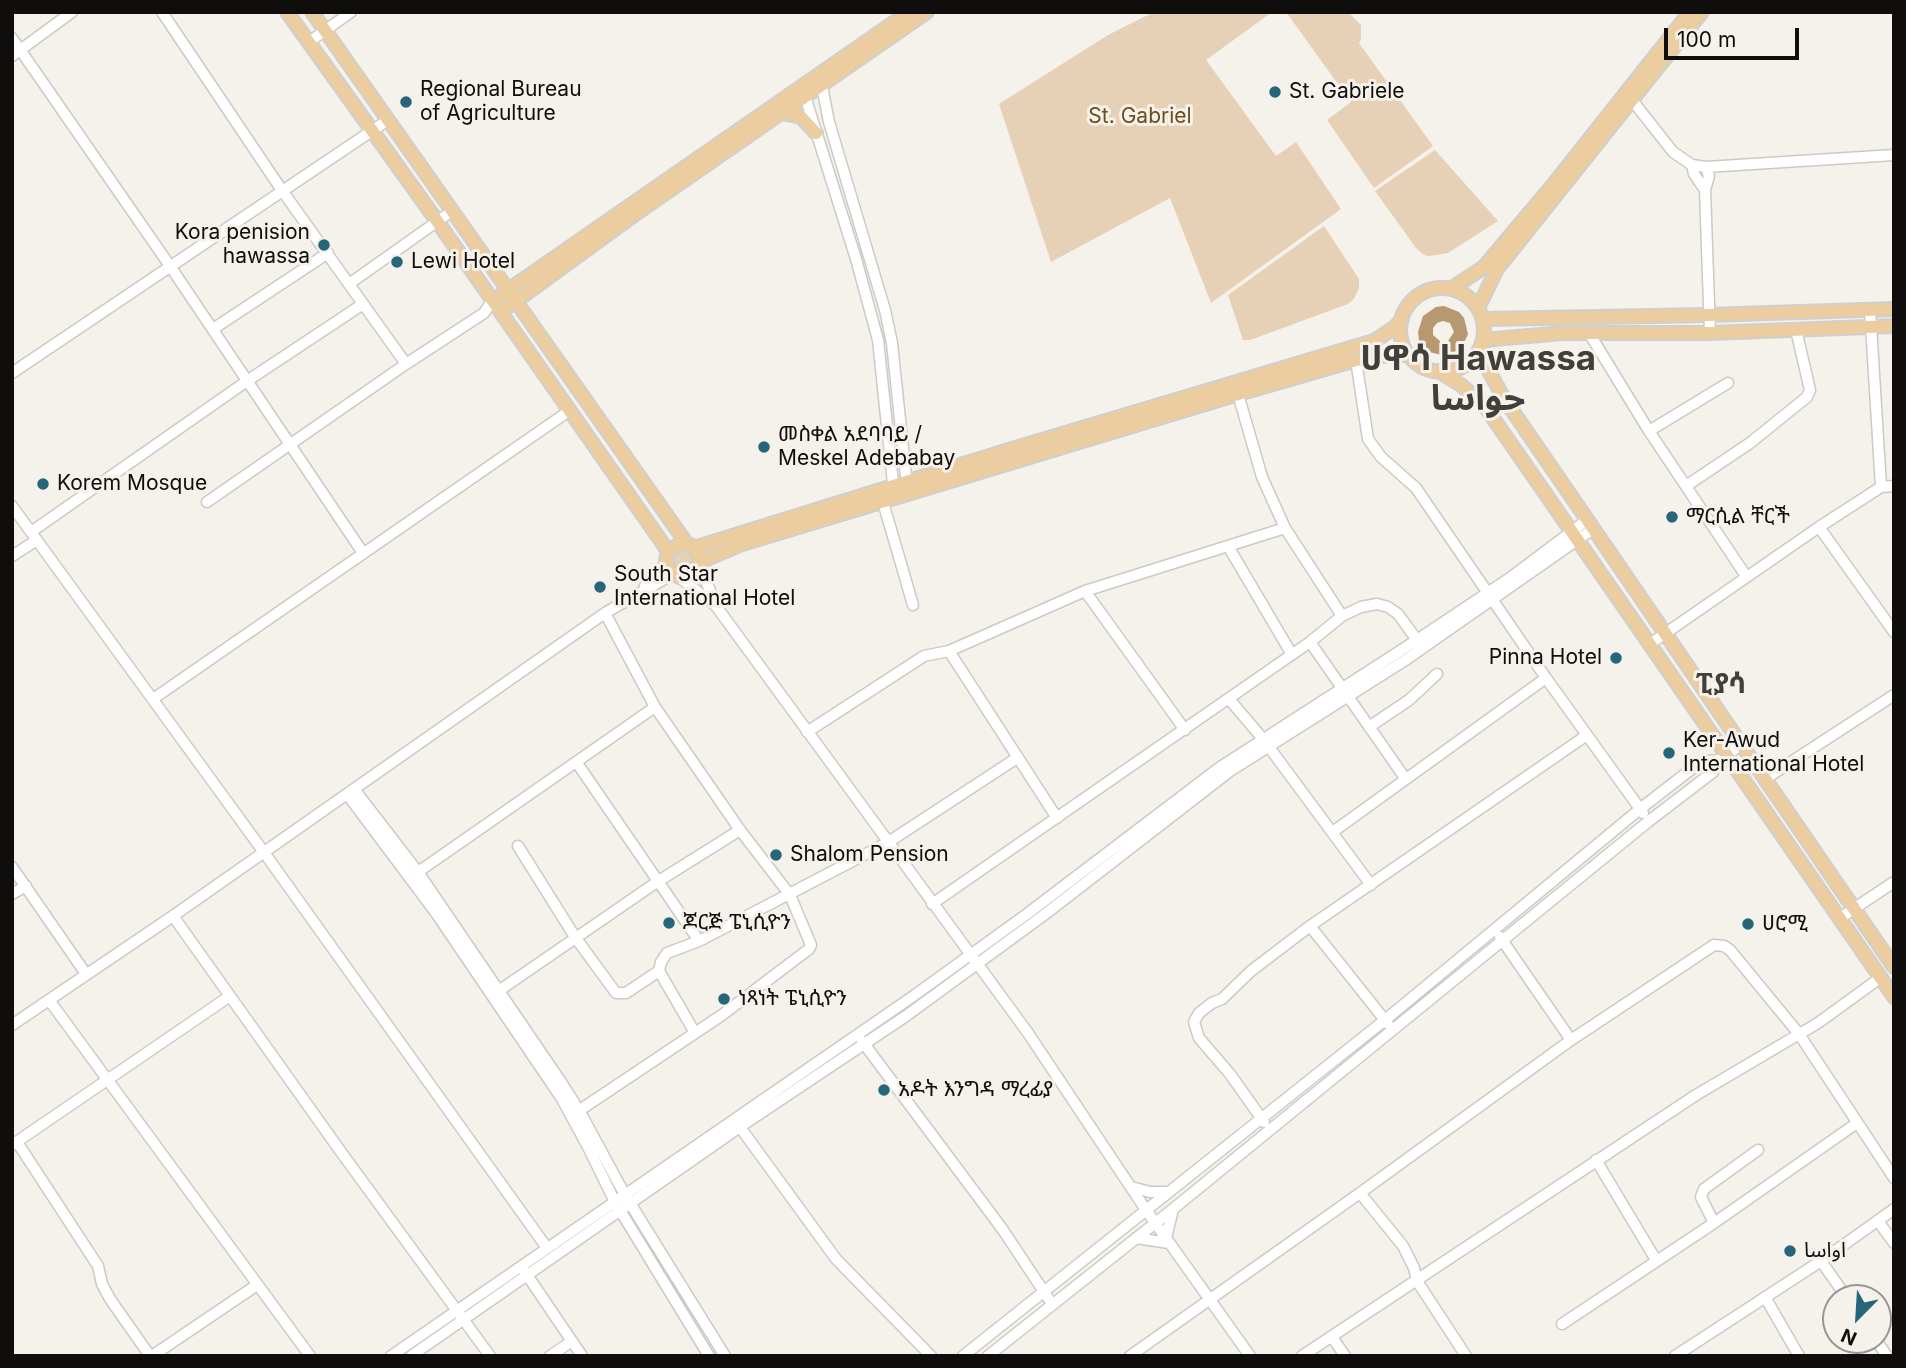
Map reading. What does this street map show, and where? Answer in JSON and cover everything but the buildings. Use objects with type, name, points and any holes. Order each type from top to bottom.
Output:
[{"type":"main road","points":[[288,12],[370,130],[438,221],[672,566],[690,575],[699,563],[742,544],[897,492],[1374,341],[1394,328],[1409,305],[1421,294],[1436,289],[1451,289],[1466,296],[1480,313]]},
{"type":"main road","points":[[312,12],[515,302],[691,546],[699,563]]},
{"type":"main road","points":[[820,81],[909,12]]},
{"type":"main road","points":[[492,301],[927,12]]},
{"type":"main road","points":[[1702,12],[1497,269],[1480,313],[1482,342],[1489,370],[1503,397],[1894,967]]},
{"type":"main road","points":[[1451,289],[1484,267],[1553,185],[1684,15]]},
{"type":"main road","points":[[500,312],[634,215],[783,113],[804,92]]},
{"type":"main road","points":[[783,113],[802,117],[816,133]]},
{"type":"main road","points":[[1480,313],[1708,315],[1894,309]]},
{"type":"main road","points":[[1402,319],[1401,338],[1409,355],[1422,366],[1461,385],[1484,405],[1650,644],[1723,757],[1894,997]]},
{"type":"main road","points":[[1482,342],[1513,337],[1589,333],[1894,326]]},
{"type":"main road","points":[[1489,370],[1495,350],[1513,337]]},
{"type":"main road","points":[[1438,372],[1461,367],[1474,358],[1482,342]]},
{"type":"main road","points":[[672,566],[674,545],[691,546],[897,492],[1356,360],[1409,355]]},
{"type":"street","points":[[17,53],[72,12]]},
{"type":"street","points":[[162,12],[281,190],[406,364]]},
{"type":"street","points":[[309,42],[352,12]]},
{"type":"street","points":[[12,38],[17,53],[170,266],[363,553]]},
{"type":"street","points":[[820,81],[892,343],[897,492]]},
{"type":"street","points":[[804,92],[878,340],[913,605]]},
{"type":"street","points":[[1632,100],[1673,152],[1692,165],[1706,167],[1894,155]]},
{"type":"street","points":[[12,373],[388,120]]},
{"type":"street","points":[[1692,165],[1694,174],[1705,190]]},
{"type":"street","points":[[1706,167],[1709,176],[1705,190],[1710,332]]},
{"type":"street","points":[[349,284],[452,211]]},
{"type":"street","points":[[213,329],[328,253]]},
{"type":"street","points":[[207,502],[484,313],[492,301]]},
{"type":"street","points":[[12,556],[34,536],[247,381],[363,304]]},
{"type":"street","points":[[1870,309],[1881,486]]},
{"type":"street","points":[[484,313],[500,312]]},
{"type":"street","points":[[1686,485],[1750,443],[1807,397],[1810,390],[1796,330]]},
{"type":"street","points":[[1589,333],[1649,431],[1746,576]]},
{"type":"street","points":[[1356,360],[1365,434],[1368,439],[1381,457],[1416,488],[1648,821]]},
{"type":"street","points":[[1649,431],[1728,383]]},
{"type":"street","points":[[1238,394],[1262,477],[1285,528],[1342,615]]},
{"type":"street","points":[[153,699],[569,411]]},
{"type":"street","points":[[1650,644],[1881,486],[1894,486]]},
{"type":"street","points":[[12,506],[547,1248]]},
{"type":"street","points":[[411,1356],[464,1320],[547,1248],[737,1123],[865,1044],[1161,810],[1490,596],[1590,524]]},
{"type":"street","points":[[1819,527],[1894,632]]},
{"type":"street","points":[[807,732],[924,656],[949,651],[1085,591],[1285,528]]},
{"type":"street","points":[[1228,546],[1291,653]]},
{"type":"street","points":[[699,563],[716,606]]},
{"type":"street","points":[[12,1025],[173,916],[672,566],[716,606],[887,844],[1028,1033],[1146,1210],[1250,1356]]},
{"type":"street","points":[[1085,591],[1185,730]]},
{"type":"street","points":[[1345,692],[1418,640],[1490,596]]},
{"type":"street","points":[[932,904],[1310,642],[1342,615],[1377,604],[1388,607],[1398,614],[1418,640]]},
{"type":"street","points":[[576,1114],[732,1008],[809,949],[811,943],[790,895],[740,830],[655,707],[605,613]]},
{"type":"street","points":[[1310,642],[1405,778]]},
{"type":"street","points":[[949,651],[1058,818]]},
{"type":"street","points":[[1369,727],[1409,699],[1437,674]]},
{"type":"street","points":[[1334,831],[1546,678]]},
{"type":"street","points":[[1765,779],[1894,695]]},
{"type":"street","points":[[1229,699],[1266,742],[1334,831],[1371,885]]},
{"type":"street","points":[[418,872],[655,707]]},
{"type":"street","points":[[1269,1129],[1230,1074],[1199,1038],[1194,1022],[1204,1009],[1222,999],[1251,971],[1310,926],[1587,735]]},
{"type":"street","points":[[963,1356],[1385,1020],[1640,809],[1698,764],[1723,757],[1742,744]]},
{"type":"street","points":[[988,1356],[1173,1209],[1648,821],[1713,772],[1723,757]]},
{"type":"street","points":[[518,846],[575,937],[618,994],[626,993],[659,971],[663,957],[671,949],[699,941],[887,844],[1017,758]]},
{"type":"street","points":[[577,763],[699,941]]},
{"type":"street","points":[[351,792],[418,872],[500,990],[724,1355]]},
{"type":"street","points":[[351,792],[576,1114],[615,1202],[709,1356]]},
{"type":"street","points":[[500,990],[657,882],[740,830]]},
{"type":"street","points":[[12,867],[86,974]]},
{"type":"street","points":[[1840,918],[1894,882]]},
{"type":"street","points":[[12,894],[26,886]]},
{"type":"street","points":[[173,916],[490,1356]]},
{"type":"street","points":[[1310,926],[1393,1030]]},
{"type":"street","points":[[1494,930],[1571,1040]]},
{"type":"street","points":[[1130,1356],[1571,1040],[1714,944],[1730,950],[1800,1034],[1894,1178]]},
{"type":"street","points":[[391,1356],[457,1310],[621,1212],[857,1034],[973,960]]},
{"type":"street","points":[[659,971],[695,1033]]},
{"type":"street","points":[[1302,1356],[1706,1088],[1800,1034],[1880,978]]},
{"type":"street","points":[[230,996],[15,1144],[98,1266],[102,1284],[110,1299],[151,1356],[257,1285]]},
{"type":"street","points":[[49,1000],[310,1356]]},
{"type":"street","points":[[857,1034],[1003,1230],[1052,1304]]},
{"type":"street","points":[[737,1123],[835,1258],[931,1356]]},
{"type":"street","points":[[1562,1324],[1714,1223],[1857,1123]]},
{"type":"street","points":[[1714,1223],[1701,1197],[1704,1189],[1758,1150]]},
{"type":"street","points":[[1596,1160],[1656,1260]]},
{"type":"street","points":[[1133,1191],[1169,1192]]},
{"type":"street","points":[[1127,1225],[1135,1206],[1133,1191]]},
{"type":"street","points":[[1360,1193],[1403,1246],[1417,1281],[1466,1356]]},
{"type":"street","points":[[1168,1240],[1173,1209]]},
{"type":"street","points":[[1675,1356],[1821,1261],[1894,1209]]},
{"type":"street","points":[[1878,1221],[1894,1243]]},
{"type":"street","points":[[1135,1238],[1168,1240]]},
{"type":"street","points":[[1821,1261],[1837,1284]]},
{"type":"street","points":[[524,1270],[582,1356]]},
{"type":"street","points":[[1765,1297],[1799,1356]]},
{"type":"street","points":[[1332,1337],[1345,1356]]},
{"type":"street","points":[[550,1356],[572,1341]]},
{"type":"green space","name":"St. Gabriel","points":[[1154,12],[1272,12],[1206,60],[1276,156],[1296,142],[1341,209],[1211,303],[1170,198],[1051,262],[999,104],[1108,35]]},
{"type":"green space","points":[[1286,12],[1348,12],[1361,25],[1359,43],[1433,146],[1374,188],[1327,120],[1351,102]]},
{"type":"green space","points":[[1435,150],[1498,221],[1448,253],[1429,256],[1416,248],[1375,191]]},
{"type":"green space","points":[[1324,226],[1359,279],[1359,288],[1354,299],[1348,304],[1250,340],[1243,340],[1228,295]]},
{"type":"green space","points":[[683,549],[691,552],[694,560],[691,568],[683,571],[675,568],[672,560],[675,552]]},
{"type":"shaded area","points":[[1444,306],[1459,312],[1464,318],[1468,334],[1461,349],[1446,356],[1429,352],[1419,340],[1418,332],[1423,316],[1436,307]],"holes":[[[1443,321],[1450,323],[1454,332],[1448,341],[1441,342],[1433,335],[1433,328]]]},
{"type":"place","name":"St. Gabriele","points":[[1275,92]]},
{"type":"place","name":"Regional Bureau of Agriculture","points":[[406,102]]},
{"type":"place","name":"Kora penision hawassa","points":[[324,245]]},
{"type":"place","name":"Lewi Hotel","points":[[397,262]]},
{"type":"place","name":"መስቀል አደባባይ / Meskel Adebabay","points":[[764,447]]},
{"type":"place","name":"Korem Mosque","points":[[43,484]]},
{"type":"place","name":"ማርሲል ቸርች","points":[[1672,517]]},
{"type":"place","name":"South Star International Hotel","points":[[600,587]]},
{"type":"place","name":"Pinna Hotel","points":[[1616,658]]},
{"type":"place","name":"Ker-Awud International Hotel","points":[[1669,753]]},
{"type":"place","name":"Shalom Pension","points":[[776,855]]},
{"type":"place","name":"ጆርጅ ፔኒሲዮን","points":[[669,923]]},
{"type":"place","name":"ሀሮሚ","points":[[1748,924]]},
{"type":"place","name":"ነጻነት ፔኒሲዮን","points":[[724,999]]},
{"type":"place","name":"አዶት እንግዳ ማረፊያ","points":[[884,1090]]},
{"type":"place","name":"اواسا","points":[[1790,1251]]},
{"type":"district","name":"ሀዋሳ Hawassa حواسا","points":[[1478,379]]},
{"type":"district","name":"ፒያሳ","points":[[1721,685]]}]
